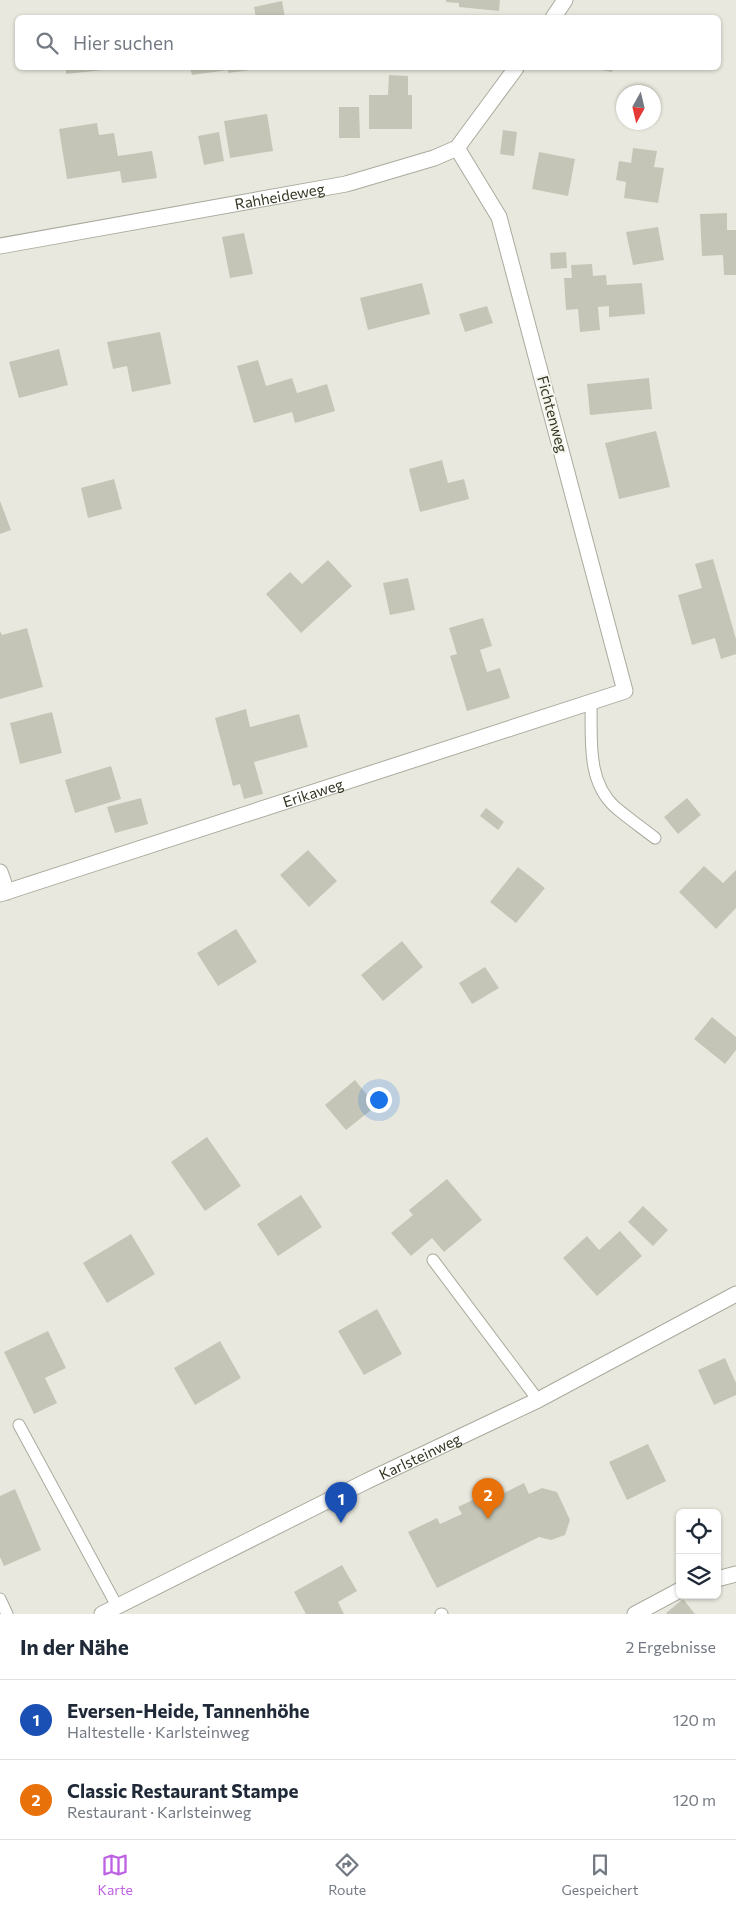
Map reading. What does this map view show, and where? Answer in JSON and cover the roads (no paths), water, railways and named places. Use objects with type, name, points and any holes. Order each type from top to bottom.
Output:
[{"type":"street","points":[[554,15],[565,0]]},
{"type":"street","points":[[457,148],[515,70]]},
{"type":"street","name":"Rahheideweg","points":[[0,246],[346,184],[434,158],[457,148]]},
{"type":"street","name":"Fichtenweg","points":[[457,148],[499,217],[625,691]]},
{"type":"street","name":"Erikaweg","points":[[3,893],[625,691]]},
{"type":"street","points":[[0,872],[3,893]]},
{"type":"street","name":"Karlsteinweg","points":[[102,1614],[368,1481],[538,1400],[736,1294]]},
{"type":"street","points":[[721,1578],[736,1574]]},
{"type":"street","points":[[642,1612],[676,1592]]},
{"type":"lane","points":[[591,702],[593,769],[602,789],[614,806],[655,838]]},
{"type":"lane","points":[[433,1260],[538,1400]]},
{"type":"lane","points":[[19,1425],[117,1606]]},
{"type":"lane","points":[[0,1599],[7,1614]]},
{"type":"place","name":"Classic Restaurant Stampe","points":[[488,1519]]},
{"type":"place","name":"Eversen-Heide, Tannenhöhe","points":[[341,1523]]}]
